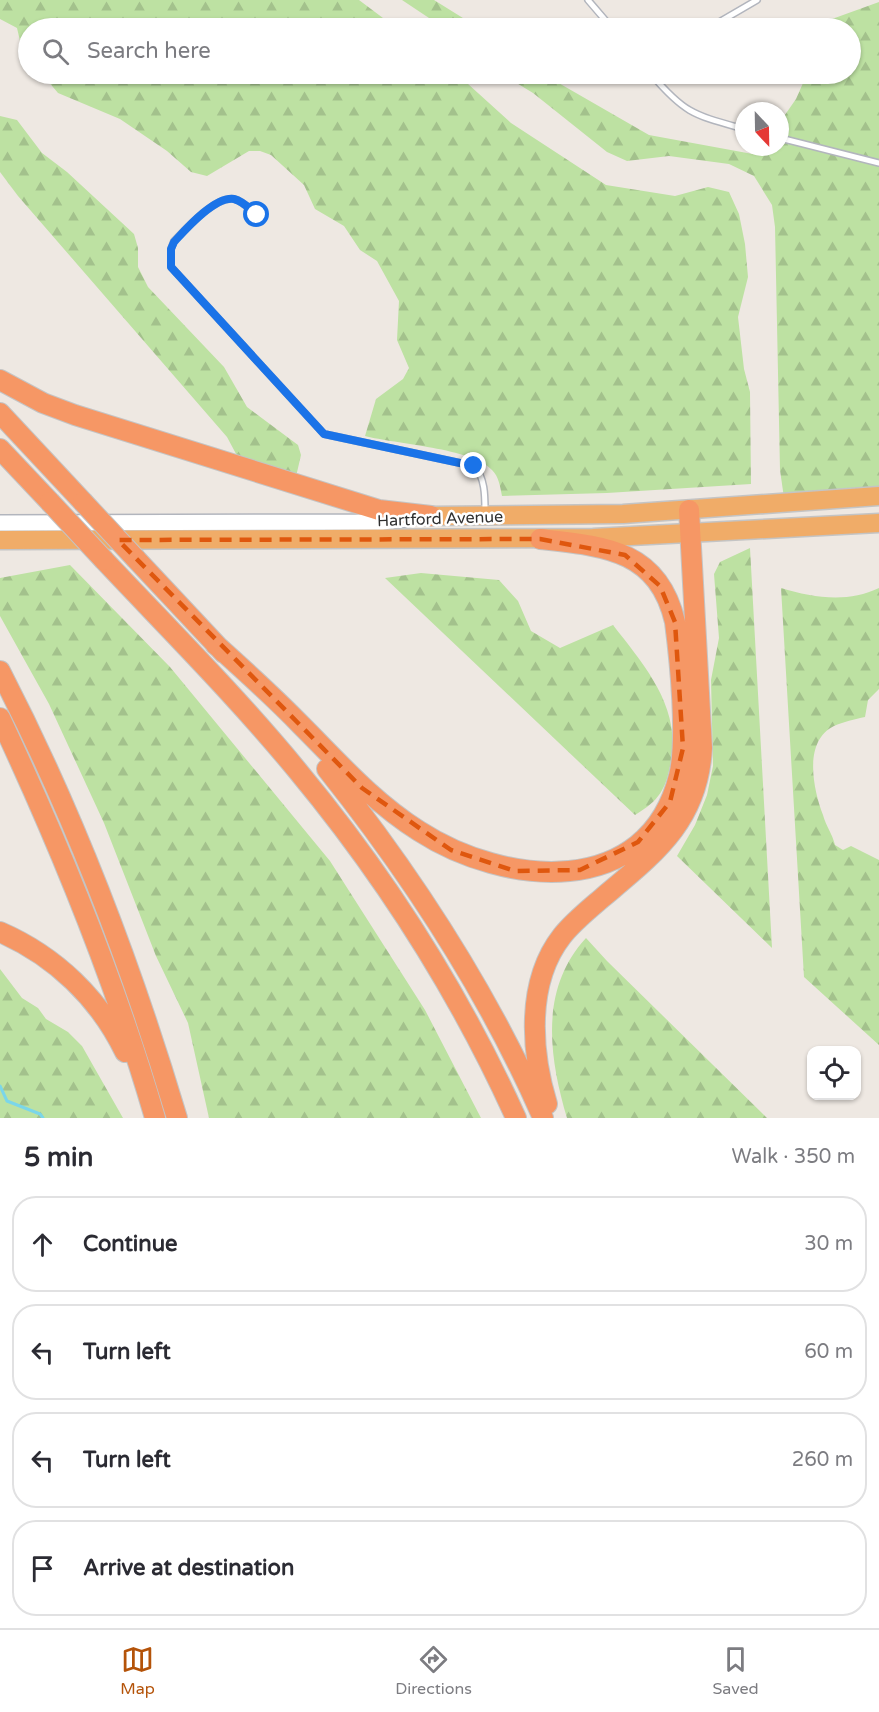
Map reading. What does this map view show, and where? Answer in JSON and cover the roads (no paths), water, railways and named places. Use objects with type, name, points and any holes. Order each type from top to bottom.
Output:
[{"type":"highway","points":[[0,380],[67,412],[304,488],[390,513],[431,516]]},
{"type":"highway","points":[[0,413],[312,750],[404,870],[478,988],[543,1118]]},
{"type":"highway","points":[[0,449],[273,741],[362,852],[421,939],[456,1000],[516,1118]]},
{"type":"highway","name":"Hartford Avenue","points":[[431,516],[612,514],[879,496]]},
{"type":"highway","points":[[551,1118],[537,1060],[535,1028],[540,986],[550,955],[573,923],[651,857],[671,836],[687,810],[698,780],[702,748],[689,510]]},
{"type":"highway","name":"Hartford Avenue","points":[[0,540],[540,539],[691,534],[879,523]]},
{"type":"highway","points":[[215,644],[287,711],[362,788],[427,837],[468,857],[515,871],[562,872],[597,865],[622,853],[644,837],[665,810],[676,784],[682,748],[675,622],[660,585],[634,559],[600,546],[540,539]]},
{"type":"highway","points":[[0,671],[53,783],[95,881],[132,981],[177,1118]]},
{"type":"highway","points":[[0,718],[53,833],[84,910],[121,1011],[155,1118]]},
{"type":"highway","points":[[0,932],[40,954],[67,974],[91,999],[121,1042],[151,1118]]},
{"type":"main road","name":"Hartford Avenue","points":[[0,523],[382,522],[431,516]]},
{"type":"lane","points":[[588,0],[603,18]]},
{"type":"lane","points":[[726,18],[757,0]]},
{"type":"lane","points":[[660,84],[690,113],[735,126]]},
{"type":"lane","points":[[789,140],[879,163]]},
{"type":"lane","points":[[257,215],[236,200],[222,200],[214,204],[174,242],[171,249],[171,267],[324,434],[474,466],[483,483],[486,516]]},
{"type":"waterway","points":[[0,1086],[7,1101],[40,1114],[43,1118]]}]
